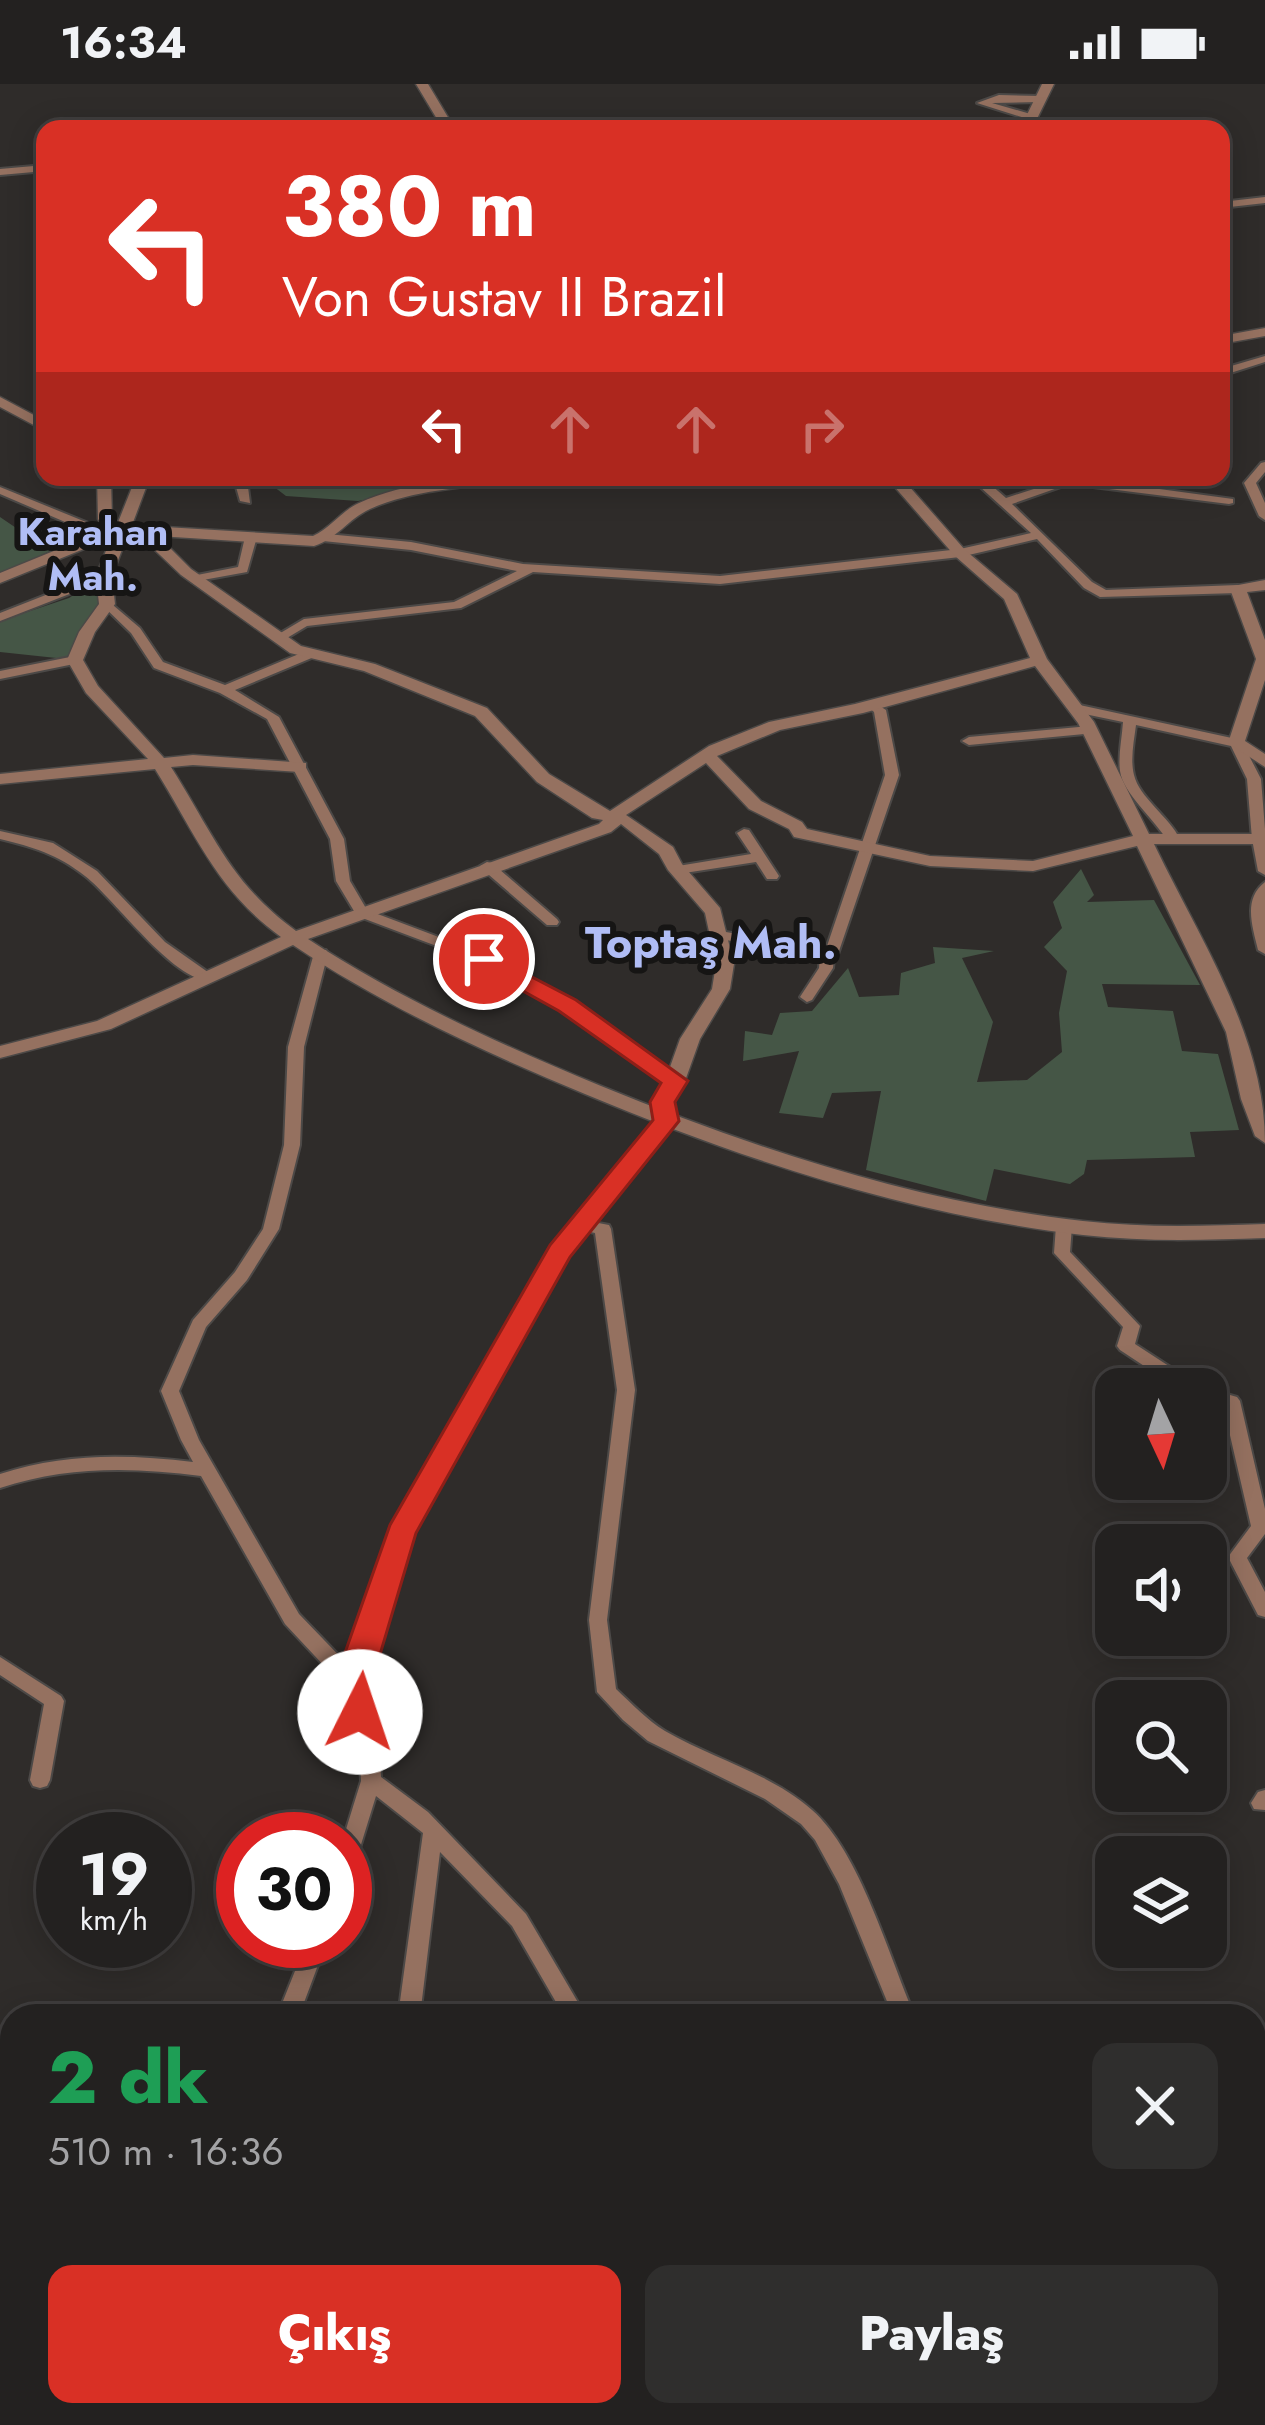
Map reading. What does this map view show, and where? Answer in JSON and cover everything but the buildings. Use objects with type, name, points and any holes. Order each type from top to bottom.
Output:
[{"type":"street","points":[[422,84],[444,120]]},
{"type":"street","points":[[1030,120],[1048,84]]},
{"type":"street","points":[[1021,120],[982,103],[999,98],[1040,99]]},
{"type":"street","points":[[0,172],[36,169]]},
{"type":"street","points":[[1230,204],[1265,200]]},
{"type":"street","points":[[1230,336],[1262,337]]},
{"type":"street","points":[[1230,371],[1265,362]]},
{"type":"street","points":[[0,401],[36,423]]},
{"type":"street","points":[[1265,465],[1250,483],[1265,516]]},
{"type":"street","points":[[104,486],[105,519],[113,532]]},
{"type":"street","points":[[138,486],[113,532],[104,576],[106,604],[75,660],[84,683],[159,762],[229,881],[266,918],[482,1043],[666,1121],[1007,1219],[1140,1234],[1265,1231]]},
{"type":"street","points":[[245,486],[246,500]]},
{"type":"street","points":[[327,538],[352,512],[465,486]]},
{"type":"street","points":[[901,486],[960,553],[1011,597],[1039,660],[1090,730],[1236,1033],[1265,1136]]},
{"type":"street","points":[[985,486],[1088,585],[1104,594],[1265,585]]},
{"type":"street","points":[[1004,503],[1051,486]]},
{"type":"street","points":[[1114,486],[1229,501]]},
{"type":"street","points":[[0,490],[113,532]]},
{"type":"street","points":[[142,530],[196,579],[278,638],[310,654],[369,667],[482,712],[543,778],[575,802],[615,820],[626,820],[656,840],[714,912],[725,964],[721,988],[662,1102],[666,1121]]},
{"type":"street","points":[[0,578],[113,532],[142,530],[327,538],[411,546],[531,569],[720,580],[960,553],[1040,536]]},
{"type":"street","points":[[196,579],[243,568],[251,537]]},
{"type":"street","points":[[278,638],[304,623],[458,604],[531,569]]},
{"type":"street","points":[[0,617],[104,576]]},
{"type":"street","points":[[1238,589],[1265,659],[1236,742],[1254,778],[1265,872]]},
{"type":"street","points":[[106,604],[136,631],[158,665],[226,690],[272,717],[337,839],[343,881],[362,914],[484,959],[568,1005],[675,1081]]},
{"type":"street","points":[[226,690],[310,654]]},
{"type":"street","points":[[0,675],[75,660]]},
{"type":"street","points":[[0,1052],[104,1025],[296,937],[605,828],[622,809],[707,755],[775,726],[1039,660]]},
{"type":"street","points":[[807,997],[826,968],[826,956],[892,775],[880,710],[872,705]]},
{"type":"street","points":[[1076,708],[1236,742],[1265,762]]},
{"type":"street","points":[[1130,720],[1126,775],[1134,791],[1164,816],[1173,839]]},
{"type":"street","points":[[969,741],[1090,730]]},
{"type":"street","points":[[707,755],[755,805],[800,832],[930,861],[1033,866],[1143,839],[1263,842]]},
{"type":"street","points":[[0,778],[159,762],[300,767]]},
{"type":"street","points":[[744,833],[772,876]]},
{"type":"street","points":[[0,835],[48,846],[92,874],[160,945],[207,978]]},
{"type":"street","points":[[678,870],[760,857]]},
{"type":"street","points":[[487,866],[552,922]]},
{"type":"street","points":[[1265,886],[1256,910],[1265,950]]},
{"type":"street","points":[[720,935],[826,956]]},
{"type":"street","points":[[321,953],[296,1047],[292,1145],[271,1229],[241,1276],[199,1324],[170,1391],[190,1440],[292,1619],[351,1681],[369,1743],[371,1781],[361,1812]]},
{"type":"street","points":[[351,1681],[363,1658],[400,1533],[560,1252],[666,1121]]},
{"type":"street","points":[[581,1225],[603,1229],[626,1390],[618,1422],[598,1620],[607,1692],[653,1734],[742,1775],[811,1820],[850,1882],[899,2004]]},
{"type":"street","points":[[1064,1226],[1062,1253],[1132,1326],[1126,1346],[1160,1368]]},
{"type":"street","points":[[1227,1400],[1243,1437],[1260,1527],[1237,1557],[1265,1610]]},
{"type":"street","points":[[0,1481],[36,1467],[140,1461],[208,1470]]},
{"type":"street","points":[[0,1665],[54,1701],[40,1780]]},
{"type":"street","points":[[371,1781],[433,1831],[519,1920],[567,2004]]},
{"type":"street","points":[[411,2004],[433,1831]]},
{"type":"street","points":[[293,2004],[307,1968]]},
{"type":"green space","points":[[273,486],[440,486],[358,501],[286,496]]},
{"type":"green space","points":[[0,517],[50,551],[0,574]]},
{"type":"green space","points":[[99,578],[107,604],[75,660],[0,652],[0,621],[69,598]]},
{"type":"green space","points":[[1081,869],[1094,895],[1087,902],[1154,900],[1200,985],[1102,984],[1108,1007],[1173,1011],[1182,1051],[1218,1054],[1239,1130],[1190,1132],[1195,1157],[1087,1160],[1084,1174],[1070,1184],[994,1169],[986,1201],[866,1170],[881,1091],[832,1093],[823,1118],[779,1113],[799,1051],[743,1061],[745,1031],[772,1035],[780,1013],[812,1011],[848,968],[859,997],[899,995],[901,973],[935,963],[933,947],[994,951],[962,958],[993,1022],[977,1082],[1027,1080],[1062,1052],[1059,1013],[1067,971],[1044,947],[1062,928],[1053,902]]},
{"type":"district","name":"Karahan Mah.","points":[[93,554]]},
{"type":"district","name":"Toptaş Mah.","points":[[711,942]]},
{"type":"route","points":[[360,1712],[351,1681],[363,1658],[400,1533],[560,1252],[666,1121],[662,1102],[675,1081],[568,1005],[484,959]]}]
